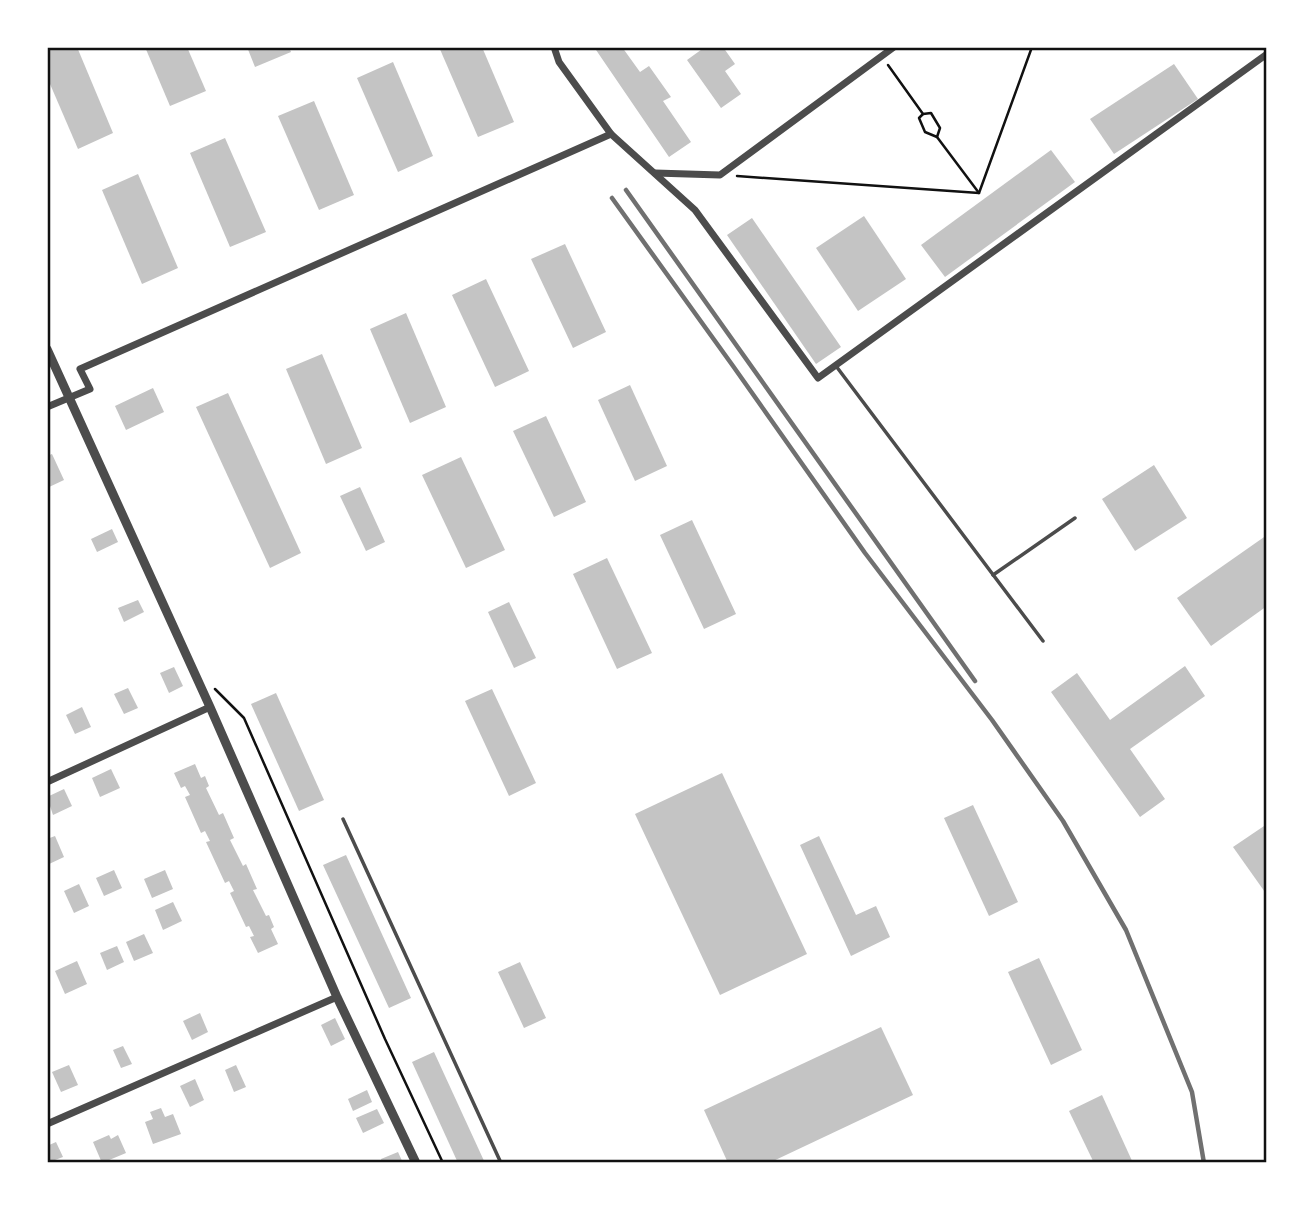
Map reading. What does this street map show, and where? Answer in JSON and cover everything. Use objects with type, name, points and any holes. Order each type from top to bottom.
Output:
[{"type":"street","points":[[554,47],[559,62],[611,134],[695,210],[818,378],[1267,54]]},
{"type":"street","points":[[655,173],[720,175],[894,47]]},
{"type":"street","points":[[47,407],[90,389],[80,369],[611,134]]},
{"type":"street","points":[[47,349],[210,707],[337,997],[416,1163]]},
{"type":"street","points":[[47,782],[210,707]]},
{"type":"street","points":[[47,1124],[337,997]]},
{"type":"lane","points":[[836,366],[1043,641]]},
{"type":"lane","points":[[993,575],[1075,518]]},
{"type":"lane","points":[[343,819],[501,1163]]},
{"type":"path","points":[[979,193],[1032,47]]},
{"type":"path","points":[[882,57],[923,114]]},
{"type":"path","points":[[937,137],[940,128],[936,120],[931,113],[923,114],[919,118],[925,132],[937,137],[979,193]]},
{"type":"path","points":[[720,175],[979,193]]},
{"type":"path","points":[[209,683],[244,718],[385,1039],[443,1163]]},
{"type":"building","points":[[54,47],[77,47],[113,133],[78,149],[47,77],[47,50]]},
{"type":"building","points":[[145,47],[187,47],[206,91],[170,106]]},
{"type":"building","points":[[247,47],[289,47],[291,52],[255,67]]},
{"type":"building","points":[[439,47],[482,47],[514,122],[478,137]]},
{"type":"building","points":[[594,47],[622,47],[640,72],[649,66],[671,97],[663,101],[691,142],[669,157]]},
{"type":"building","points":[[705,47],[723,47],[735,64],[725,71],[741,94],[721,108],[687,60]]},
{"type":"building","points":[[393,62],[433,156],[398,172],[357,78]]},
{"type":"building","points":[[1174,64],[1198,99],[1114,154],[1090,119]]},
{"type":"building","points":[[314,101],[354,195],[319,210],[278,116]]},
{"type":"building","points":[[225,138],[266,232],[230,247],[190,153]]},
{"type":"building","points":[[1051,150],[1075,182],[945,277],[921,245]]},
{"type":"building","points":[[138,174],[178,268],[142,284],[102,190]]},
{"type":"building","points":[[864,216],[906,279],[858,311],[816,248]]},
{"type":"building","points":[[752,218],[841,347],[816,364],[727,235]]},
{"type":"building","points":[[565,244],[606,332],[573,348],[531,259]]},
{"type":"building","points":[[486,279],[529,371],[495,387],[452,295]]},
{"type":"building","points":[[406,313],[446,407],[410,423],[370,329]]},
{"type":"building","points":[[322,354],[362,448],[326,464],[286,369]]},
{"type":"building","points":[[630,385],[667,466],[635,481],[598,400]]},
{"type":"building","points":[[153,388],[164,412],[126,430],[115,406]]},
{"type":"building","points":[[228,393],[301,553],[270,568],[196,407]]},
{"type":"building","points":[[546,416],[586,502],[554,517],[513,431]]},
{"type":"building","points":[[52,454],[64,480],[47,488],[47,456]]},
{"type":"building","points":[[461,457],[505,550],[466,568],[422,475]]},
{"type":"building","points":[[1154,465],[1187,518],[1135,551],[1102,499]]},
{"type":"building","points":[[360,487],[385,542],[366,551],[340,496]]},
{"type":"building","points":[[692,520],[736,614],[704,629],[660,535]]},
{"type":"building","points":[[112,529],[118,542],[97,552],[91,539]]},
{"type":"building","points":[[1267,535],[1267,606],[1211,646],[1177,598]]},
{"type":"building","points":[[607,558],[652,653],[617,669],[573,574]]},
{"type":"building","points":[[138,600],[144,612],[124,622],[118,608]]},
{"type":"building","points":[[509,602],[536,658],[514,668],[488,612]]},
{"type":"building","points":[[1185,666],[1205,696],[1130,749],[1165,799],[1140,817],[1051,692],[1077,673],[1110,720]]},
{"type":"building","points":[[174,667],[183,686],[169,693],[160,673]]},
{"type":"building","points":[[128,688],[138,708],[124,714],[114,694]]},
{"type":"building","points":[[492,689],[536,783],[509,796],[465,701]]},
{"type":"building","points":[[276,693],[324,800],[299,811],[251,704]]},
{"type":"building","points":[[82,707],[91,727],[75,734],[66,715]]},
{"type":"building","points":[[195,764],[201,778],[205,776],[209,786],[206,788],[219,815],[223,813],[234,838],[230,840],[243,866],[246,864],[257,889],[253,890],[274,927],[271,929],[278,944],[258,953],[250,937],[254,936],[249,926],[246,927],[230,893],[234,891],[229,881],[225,883],[206,842],[210,841],[205,831],[201,833],[185,797],[190,795],[185,786],[181,788],[174,773]]},
{"type":"building","points":[[111,769],[120,788],[100,797],[92,778]]},
{"type":"building","points":[[722,773],[807,954],[720,995],[635,814]]},
{"type":"building","points":[[64,789],[72,806],[53,815],[47,797]]},
{"type":"building","points":[[973,805],[1018,902],[989,916],[944,818]]},
{"type":"building","points":[[1267,824],[1267,895],[1233,847]]},
{"type":"building","points":[[55,836],[64,857],[47,865],[47,839]]},
{"type":"building","points":[[819,836],[856,915],[876,906],[890,937],[851,956],[800,845]]},
{"type":"building","points":[[346,855],[411,998],[389,1008],[323,865]]},
{"type":"building","points":[[114,870],[122,888],[104,896],[96,878]]},
{"type":"building","points":[[165,870],[173,889],[152,898],[144,879]]},
{"type":"building","points":[[79,884],[89,906],[74,913],[64,891]]},
{"type":"building","points":[[173,902],[182,921],[163,930],[155,910]]},
{"type":"building","points":[[144,934],[153,953],[134,961],[126,942]]},
{"type":"building","points":[[117,946],[124,962],[107,970],[100,953]]},
{"type":"building","points":[[1039,958],[1082,1050],[1051,1065],[1008,972]]},
{"type":"building","points":[[77,961],[87,984],[65,994],[55,971]]},
{"type":"building","points":[[520,962],[546,1018],[524,1028],[498,972]]},
{"type":"building","points":[[200,1013],[208,1032],[192,1040],[183,1021]]},
{"type":"building","points":[[335,1018],[345,1039],[331,1046],[321,1025]]},
{"type":"building","points":[[881,1027],[913,1095],[769,1163],[728,1163],[704,1110]]},
{"type":"building","points":[[123,1046],[132,1064],[121,1068],[113,1050]]},
{"type":"building","points":[[434,1052],[485,1163],[458,1163],[412,1062]]},
{"type":"building","points":[[69,1065],[78,1085],[61,1092],[52,1072]]},
{"type":"building","points":[[236,1065],[246,1087],[234,1092],[225,1070]]},
{"type":"building","points":[[195,1079],[204,1100],[190,1107],[180,1086]]},
{"type":"building","points":[[367,1090],[372,1102],[353,1111],[348,1099]]},
{"type":"building","points":[[1102,1095],[1133,1163],[1094,1163],[1069,1111]]},
{"type":"building","points":[[161,1108],[165,1117],[173,1114],[181,1134],[153,1144],[145,1122],[153,1119],[150,1112]]},
{"type":"building","points":[[377,1109],[384,1123],[363,1133],[356,1118]]},
{"type":"building","points":[[109,1135],[111,1139],[118,1135],[126,1153],[102,1163],[93,1142]]},
{"type":"building","points":[[56,1142],[63,1157],[47,1163],[47,1146]]},
{"type":"building","points":[[398,1152],[403,1163],[382,1163],[381,1159]]},
{"type":"railway","points":[[626,190],[975,681]]},
{"type":"railway","points":[[612,198],[865,553],[992,720],[1063,821],[1126,930],[1192,1092],[1204,1163]]}]
